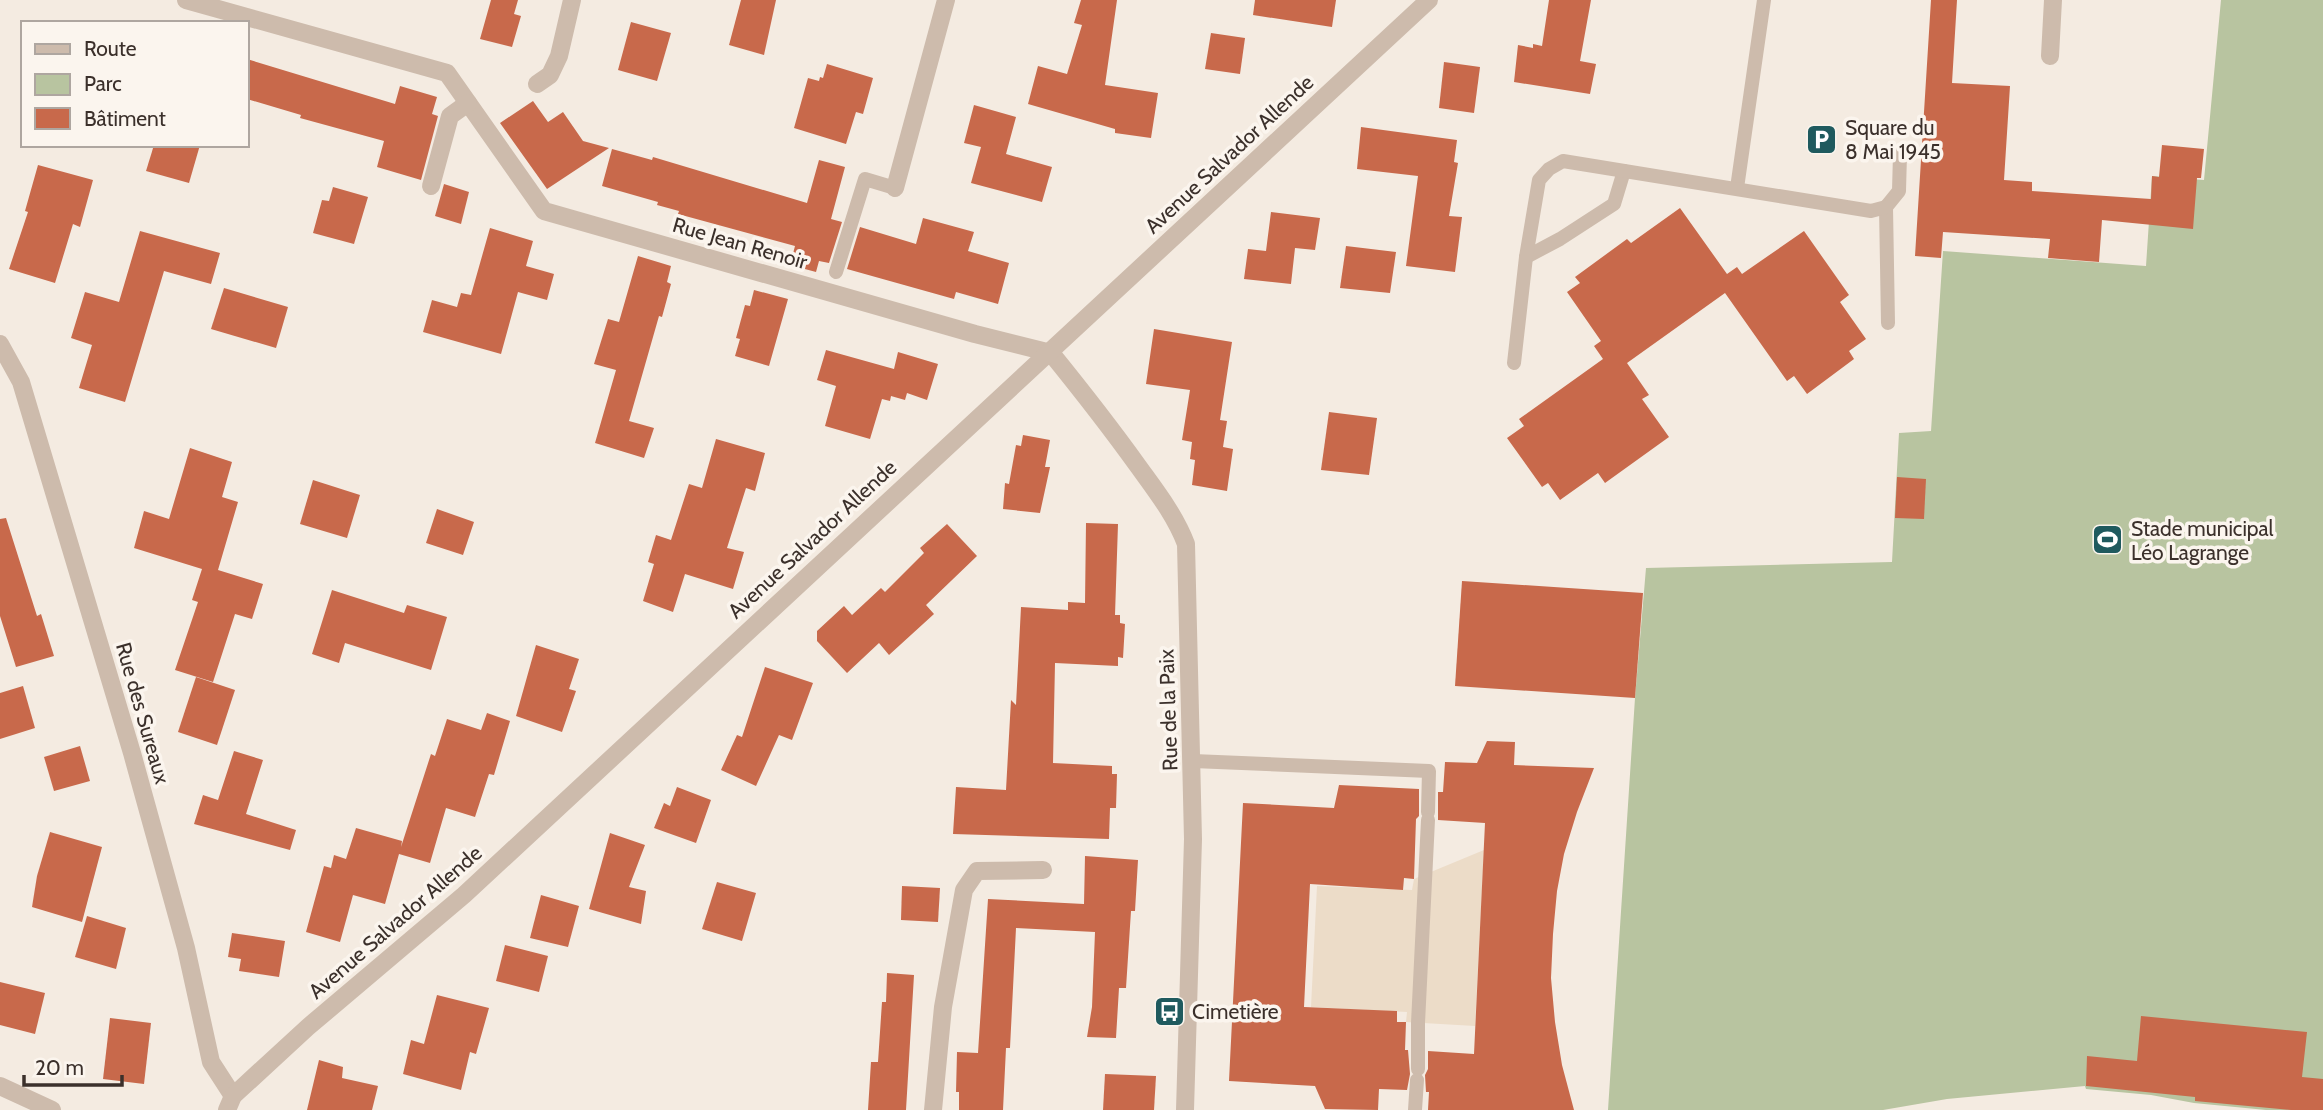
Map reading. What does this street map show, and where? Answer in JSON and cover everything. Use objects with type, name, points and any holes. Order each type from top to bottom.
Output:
[{"type":"street","points":[[537,84],[550,75],[559,56],[572,0]]},
{"type":"street","points":[[895,188],[946,0]]},
{"type":"street","name":"Avenue Salvador Allende","points":[[230,1103],[308,1027],[464,895],[1429,0]]},
{"type":"street","points":[[2050,56],[2053,0]]},
{"type":"street","name":"Rue Jean Renoir","points":[[190,1],[447,74],[544,211],[1051,353]]},
{"type":"street","points":[[431,186],[450,116],[468,103]]},
{"type":"street","name":"Rue des Sureaux","points":[[0,344],[21,382],[132,753],[186,948],[211,1062],[230,1103]]},
{"type":"street","name":"Rue de la Paix","points":[[1051,353],[1111,429],[1168,508],[1186,544],[1193,839],[1185,1110]]},
{"type":"street","points":[[933,1110],[943,1007],[964,890],[977,871],[1043,870]]},
{"type":"street","points":[[0,1086],[52,1110]]},
{"type":"lane","points":[[1737,188],[1764,0]]},
{"type":"lane","points":[[1514,363],[1526,257],[1539,180],[1549,169],[1563,161],[1871,211],[1886,207],[1899,191],[1899,154]]},
{"type":"lane","points":[[1526,257],[1560,239],[1614,204],[1625,171]]},
{"type":"lane","points":[[836,272],[865,179],[895,188]]},
{"type":"lane","points":[[1886,207],[1888,323]]},
{"type":"lane","points":[[1193,761],[1429,771],[1415,1110]]},
{"type":"green space","name":"Stade municipal Léo Lagrange","points":[[2221,0],[2323,0],[2323,1110],[2266,1110],[2194,1103],[2151,1095],[2086,1089],[2085,1086],[1947,1099],[1883,1110],[1608,1110],[1646,568],[1892,562],[1899,433],[1931,431],[1943,251],[2146,266],[2152,176],[2204,180]]},
{"type":"shaded area","points":[[1484,850],[1475,1026],[1406,1022],[1407,1012],[1311,1007],[1317,886],[1412,890],[1414,879]]},
{"type":"building","points":[[491,0],[518,0],[514,14],[521,16],[512,47],[480,39]]},
{"type":"building","points":[[741,0],[776,0],[764,55],[729,45]]},
{"type":"building","points":[[1081,0],[1117,0],[1105,85],[1158,93],[1151,138],[1115,133],[1115,129],[1028,104],[1038,66],[1067,74],[1082,25],[1074,23]]},
{"type":"building","points":[[1255,0],[1336,0],[1332,27],[1253,15]]},
{"type":"building","points":[[1549,0],[1591,0],[1580,61],[1596,64],[1590,94],[1514,82],[1518,45],[1533,48],[1533,44],[1542,46]]},
{"type":"building","points":[[1931,0],[1957,0],[1952,83],[2010,86],[2004,180],[2032,182],[2032,191],[2151,199],[2152,176],[2159,177],[2162,145],[2204,149],[2201,178],[2197,178],[2193,229],[2102,220],[2099,262],[2048,258],[2050,239],[1943,232],[1941,258],[1915,256]]},
{"type":"building","points":[[631,22],[671,33],[657,81],[618,70]]},
{"type":"building","points":[[1211,33],[1245,38],[1240,74],[1205,69]]},
{"type":"building","points":[[248,59],[395,104],[400,86],[437,97],[432,114],[438,116],[421,180],[377,167],[384,141],[300,118],[301,115],[248,99]]},
{"type":"building","points":[[1444,62],[1480,67],[1474,113],[1439,108]]},
{"type":"building","points":[[827,64],[873,78],[863,114],[856,112],[846,144],[794,128],[808,78],[819,81],[820,77],[823,78]]},
{"type":"building","points":[[533,101],[548,122],[563,112],[583,141],[609,148],[547,189],[500,123]]},
{"type":"building","points":[[974,105],[1016,117],[1006,154],[1052,167],[1042,202],[971,183],[981,147],[964,143]]},
{"type":"building","points":[[1361,127],[1457,140],[1454,162],[1458,163],[1449,216],[1462,217],[1455,272],[1406,266],[1418,176],[1357,169]]},
{"type":"building","points":[[153,147],[199,147],[189,183],[146,171]]},
{"type":"building","points":[[612,149],[652,160],[653,157],[807,203],[819,160],[845,167],[831,219],[842,222],[829,263],[819,261],[816,272],[790,265],[795,246],[678,214],[679,211],[657,205],[658,202],[602,186]]},
{"type":"building","points":[[38,165],[93,180],[80,227],[73,224],[55,283],[9,269],[28,212],[25,211]]},
{"type":"building","points":[[444,184],[469,192],[461,224],[435,216]]},
{"type":"building","points":[[333,187],[368,197],[354,244],[313,233],[322,200],[329,201]]},
{"type":"building","points":[[1680,208],[1727,274],[1737,267],[1742,274],[1804,231],[1849,295],[1840,302],[1866,339],[1849,351],[1854,359],[1807,394],[1794,376],[1787,381],[1725,293],[1627,363],[1649,395],[1642,399],[1669,437],[1605,483],[1598,473],[1560,500],[1548,483],[1542,487],[1507,438],[1524,426],[1519,419],[1603,359],[1594,346],[1601,341],[1567,292],[1580,283],[1575,277],[1627,239],[1631,243]]},
{"type":"building","points":[[1271,212],[1320,218],[1315,250],[1295,248],[1291,284],[1244,279],[1248,249],[1266,251]]},
{"type":"building","points":[[923,218],[974,232],[968,251],[1009,263],[998,304],[956,292],[954,299],[847,269],[860,227],[916,244]]},
{"type":"building","points":[[490,228],[533,241],[526,266],[554,274],[547,300],[518,292],[501,354],[423,332],[432,300],[457,307],[461,293],[471,295]]},
{"type":"building","points":[[140,231],[220,253],[211,284],[164,271],[125,402],[79,388],[92,345],[71,338],[85,292],[119,302]]},
{"type":"building","points":[[1346,246],[1396,252],[1390,293],[1340,288]]},
{"type":"building","points":[[638,256],[671,266],[667,282],[671,284],[629,421],[654,428],[644,458],[595,443],[616,370],[594,364],[608,319],[619,322]]},
{"type":"building","points":[[224,288],[288,307],[276,348],[211,329]]},
{"type":"building","points":[[754,290],[788,299],[769,366],[735,356],[740,339],[736,338],[745,305],[750,306]]},
{"type":"building","points":[[1154,329],[1232,342],[1220,420],[1227,421],[1223,447],[1233,449],[1227,491],[1192,485],[1195,460],[1190,459],[1192,442],[1182,440],[1190,390],[1146,384]]},
{"type":"building","points":[[826,350],[894,369],[898,352],[938,364],[927,400],[907,393],[905,400],[891,396],[890,401],[882,399],[870,439],[825,426],[836,386],[817,380]]},
{"type":"building","points":[[1329,412],[1377,418],[1369,475],[1321,470]]},
{"type":"building","points":[[1023,435],[1050,440],[1045,467],[1050,467],[1040,513],[1003,509],[1005,483],[1009,484],[1016,445],[1021,446]]},
{"type":"building","points":[[716,439],[765,453],[755,491],[746,488],[727,548],[744,552],[733,589],[685,574],[673,612],[643,601],[654,564],[648,562],[656,535],[671,540],[689,484],[702,488]]},
{"type":"building","points":[[190,448],[232,462],[222,497],[238,502],[218,570],[263,584],[252,619],[235,614],[213,682],[175,670],[198,602],[192,600],[202,569],[134,548],[144,511],[169,519]]},
{"type":"building","points":[[1897,477],[1926,479],[1924,519],[1895,518]]},
{"type":"building","points":[[313,480],[360,495],[347,538],[300,524]]},
{"type":"building","points":[[437,509],[474,522],[463,555],[426,543]]},
{"type":"building","points":[[6,518],[37,616],[41,614],[54,656],[16,667],[0,616],[0,519]]},
{"type":"building","points":[[1086,523],[1118,524],[1115,615],[1120,615],[1120,623],[1125,624],[1123,658],[1118,657],[1118,666],[1055,663],[1053,763],[1112,766],[1112,774],[1117,774],[1116,808],[1110,808],[1109,839],[953,834],[956,787],[1006,790],[1011,700],[1016,705],[1021,607],[1068,610],[1068,602],[1085,603]]},
{"type":"building","points":[[947,524],[977,556],[926,605],[934,614],[889,655],[879,643],[847,673],[817,641],[817,631],[844,606],[852,615],[881,588],[885,592],[924,553],[920,548]]},
{"type":"building","points":[[1462,581],[1643,593],[1635,698],[1455,686]]},
{"type":"building","points":[[332,590],[404,613],[407,605],[447,617],[431,670],[345,643],[339,663],[312,654]]},
{"type":"building","points":[[536,645],[579,659],[569,689],[576,691],[562,732],[516,716]]},
{"type":"building","points":[[765,667],[813,683],[792,740],[779,735],[756,786],[721,770],[737,735],[742,737]]},
{"type":"building","points":[[196,677],[235,690],[217,745],[178,732]]},
{"type":"building","points":[[23,686],[35,728],[0,739],[0,693]]},
{"type":"building","points":[[487,713],[510,721],[494,775],[489,774],[475,817],[446,808],[430,863],[399,854],[385,904],[353,895],[340,942],[306,932],[324,866],[331,868],[334,855],[346,859],[356,828],[402,841],[401,847],[431,754],[435,756],[447,719],[481,730]]},
{"type":"building","points":[[1487,741],[1515,742],[1514,765],[1594,768],[1564,854],[1553,934],[1551,978],[1555,1022],[1562,1065],[1574,1110],[1428,1110],[1429,1092],[1426,1092],[1425,1075],[1428,1069],[1428,1051],[1474,1054],[1485,823],[1438,820],[1438,792],[1443,792],[1445,762],[1477,763]]},
{"type":"building","points":[[80,746],[90,781],[54,791],[44,757]]},
{"type":"building","points":[[234,751],[263,760],[246,814],[296,830],[290,850],[194,824],[203,795],[218,800]]},
{"type":"building","points":[[1339,785],[1419,789],[1414,879],[1404,878],[1403,890],[1310,884],[1304,1007],[1397,1011],[1397,1022],[1406,1022],[1405,1050],[1408,1050],[1410,1074],[1407,1090],[1379,1089],[1378,1110],[1325,1109],[1315,1086],[1229,1081],[1243,803],[1334,808]]},
{"type":"building","points":[[677,787],[711,800],[696,843],[654,828],[664,803],[670,806]]},
{"type":"building","points":[[50,832],[102,847],[82,922],[32,907],[37,876]]},
{"type":"building","points":[[610,833],[645,845],[629,887],[646,891],[641,924],[589,909]]},
{"type":"building","points":[[1085,856],[1138,860],[1135,911],[1131,911],[1126,988],[1119,988],[1116,1038],[1087,1037],[1092,1007],[1095,932],[1016,928],[1010,1048],[1006,1048],[1003,1110],[959,1110],[959,1092],[956,1092],[957,1052],[978,1053],[988,899],[1084,904]]},
{"type":"building","points":[[717,882],[756,893],[742,941],[702,929]]},
{"type":"building","points":[[902,886],[940,888],[938,922],[901,920]]},
{"type":"building","points":[[541,895],[579,906],[568,947],[530,938]]},
{"type":"building","points":[[87,916],[126,928],[116,969],[75,957]]},
{"type":"building","points":[[232,933],[285,941],[279,977],[239,971],[241,959],[228,957]]},
{"type":"building","points":[[505,945],[548,956],[539,992],[496,981]]},
{"type":"building","points":[[887,973],[914,975],[906,1110],[868,1110],[871,1062],[878,1062]]},
{"type":"building","points":[[0,982],[45,993],[35,1034],[0,1025]]},
{"type":"building","points":[[437,995],[489,1008],[476,1054],[470,1052],[461,1090],[403,1074],[411,1040],[424,1044]]},
{"type":"building","points":[[2141,1016],[2307,1032],[2302,1077],[2323,1079],[2323,1110],[2291,1110],[2195,1101],[2195,1097],[2086,1086],[2087,1056],[2137,1061]]},
{"type":"building","points":[[110,1018],[151,1023],[144,1084],[103,1079]]},
{"type":"building","points":[[319,1060],[343,1067],[342,1078],[378,1086],[372,1110],[307,1110]]},
{"type":"building","points":[[1105,1074],[1156,1076],[1154,1110],[1103,1110]]},
{"type":"place","name":"Square du 8 Mai 1945","points":[[1822,139]]},
{"type":"place","name":"Stade municipal Léo Lagrange","points":[[2108,540]]},
{"type":"place","name":"Cimetière","points":[[1169,1011]]}]
